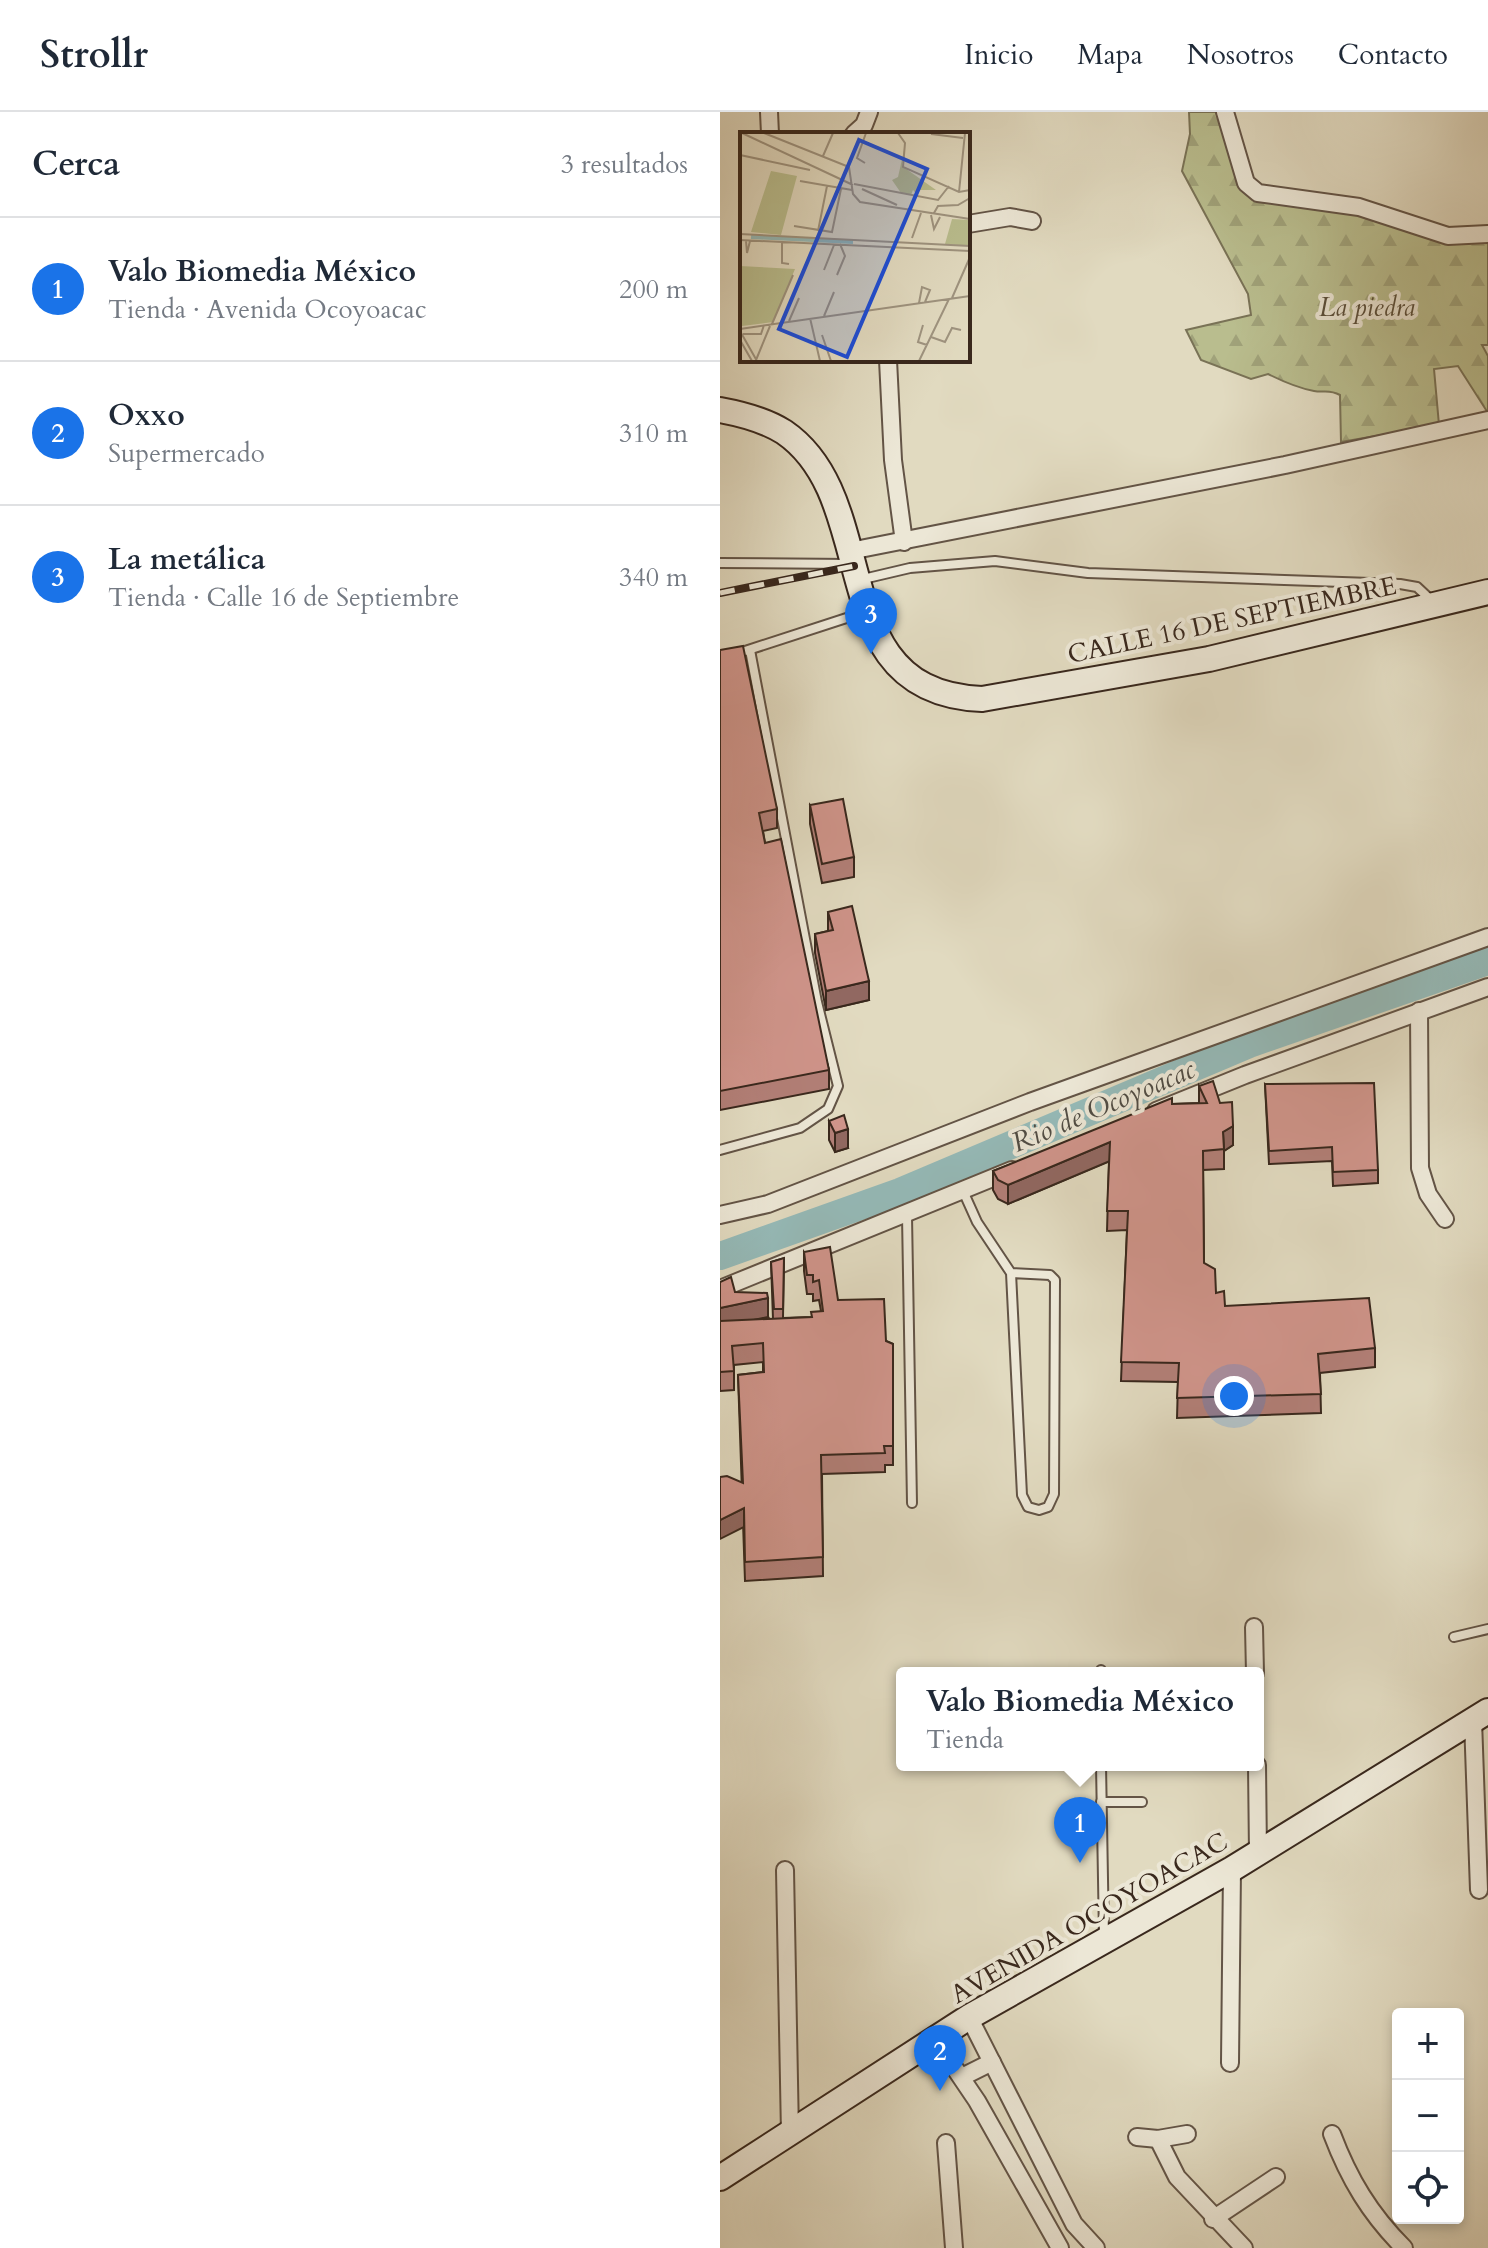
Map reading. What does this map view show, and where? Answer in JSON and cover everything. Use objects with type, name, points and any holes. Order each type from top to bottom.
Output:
[{"type":"main road","name":"CALLE 16 DE SEPTIEMBRE","points":[[720,410],[760,420],[783,432],[810,457],[829,489],[866,611],[883,649],[916,681],[947,695],[982,699],[1209,659],[1488,592]]},
{"type":"main road","name":"AVENIDA OCOYOACAC","points":[[720,2178],[969,2017],[1232,1869],[1480,1716]]},
{"type":"street","points":[[769,112],[770,132]]},
{"type":"street","points":[[856,132],[864,125],[869,112]]},
{"type":"street","points":[[1225,112],[1246,183],[1258,193],[1359,207],[1448,236],[1488,234]]},
{"type":"street","points":[[970,224],[1010,217],[1032,221]]},
{"type":"street","points":[[888,362],[893,460],[904,542]]},
{"type":"street","points":[[854,565],[904,542],[1488,420]]},
{"type":"street","points":[[720,1215],[768,1204],[1030,1102],[1488,937]]},
{"type":"street","points":[[1133,1121],[1488,987]]},
{"type":"street","points":[[1419,1011],[1420,1168],[1428,1194],[1445,1219]]},
{"type":"street","points":[[720,1289],[907,1216],[1035,1161]]},
{"type":"street","points":[[1254,1627],[1255,1667]]},
{"type":"street","points":[[1479,1890],[1480,1716]]},
{"type":"street","points":[[1257,1771],[1258,1853]]},
{"type":"street","points":[[1230,2063],[1232,1869]]},
{"type":"street","points":[[785,1870],[790,2134]]},
{"type":"street","points":[[969,2017],[1074,2224],[1096,2248]]},
{"type":"street","points":[[935,2039],[962,2077],[1054,2246],[1074,2224]]},
{"type":"street","points":[[962,2077],[992,2062]]},
{"type":"street","points":[[1137,2137],[1158,2139],[1187,2134]]},
{"type":"street","points":[[1332,2134],[1346,2170],[1365,2205],[1404,2248]]},
{"type":"street","points":[[1158,2139],[1177,2177],[1213,2219],[1244,2248]]},
{"type":"street","points":[[946,2143],[954,2248]]},
{"type":"street","points":[[1213,2219],[1276,2177]]},
{"type":"lane","points":[[720,563],[910,568],[995,561],[1088,573],[1400,584],[1422,590],[1435,605]]},
{"type":"lane","points":[[735,653],[866,611]]},
{"type":"lane","points":[[720,1150],[800,1128],[828,1109],[838,1086],[814,987],[750,650]]},
{"type":"lane","points":[[963,1191],[977,1222],[1011,1273],[1022,1495],[1028,1507],[1039,1510],[1048,1507],[1054,1494],[1055,1280],[1050,1275],[1011,1273]]},
{"type":"lane","points":[[907,1216],[912,1503]]},
{"type":"lane","points":[[1454,1637],[1488,1629]]},
{"type":"lane","points":[[1101,1771],[1104,1942]]},
{"type":"lane","points":[[1101,1802],[1142,1802]]},
{"type":"green space","name":"La piedra","points":[[1189,112],[1220,112],[1240,186],[1488,240],[1488,345],[1482,345],[1488,356],[1488,413],[1458,366],[1434,369],[1439,425],[1341,442],[1340,395],[1302,388],[1268,374],[1251,379],[1201,360],[1186,330],[1251,315],[1248,294],[1182,171],[1190,134]]},
{"type":"building","points":[[743,646],[777,809],[759,813],[765,843],[781,839],[829,1070],[720,1091],[720,650]]},
{"type":"building","points":[[843,799],[854,857],[822,864],[810,805]]},
{"type":"building","points":[[852,906],[869,981],[826,991],[815,934],[833,930],[828,912]]},
{"type":"building","points":[[1213,1081],[1220,1103],[1232,1102],[1233,1126],[1223,1132],[1224,1149],[1203,1151],[1204,1263],[1215,1269],[1216,1293],[1224,1291],[1225,1306],[1369,1298],[1375,1348],[1318,1354],[1321,1394],[1177,1398],[1179,1363],[1121,1362],[1128,1211],[1107,1211],[1110,1142],[1008,1185],[998,1180],[993,1171],[1172,1098],[1172,1104],[1207,1103],[1199,1086]]},
{"type":"building","points":[[1374,1083],[1378,1170],[1333,1172],[1332,1147],[1269,1151],[1265,1084]]},
{"type":"building","points":[[844,1115],[848,1129],[835,1133],[829,1121]]},
{"type":"building","points":[[830,1247],[838,1300],[884,1299],[886,1341],[893,1344],[893,1446],[884,1446],[885,1453],[821,1455],[823,1557],[745,1562],[744,1508],[720,1520],[720,1477],[727,1476],[743,1483],[738,1375],[764,1372],[763,1343],[732,1346],[734,1371],[720,1372],[720,1321],[812,1317],[811,1312],[823,1311],[819,1280],[813,1282],[813,1275],[807,1275],[804,1252]]},
{"type":"building","points":[[784,1258],[783,1309],[774,1309],[771,1262]]},
{"type":"building","points":[[731,1277],[735,1292],[767,1293],[768,1298],[720,1308],[720,1282]]},
{"type":"waterway","name":"Rio de Ocoyoacac","points":[[720,1256],[900,1192],[1249,1044],[1488,961]]},
{"type":"railway","points":[[720,593],[854,566]]},
{"type":"place","name":"La metálica","points":[[871,654]]},
{"type":"place","name":"Valo Biomedia México","points":[[1080,1863]]},
{"type":"place","name":"Oxxo","points":[[940,2091]]}]
